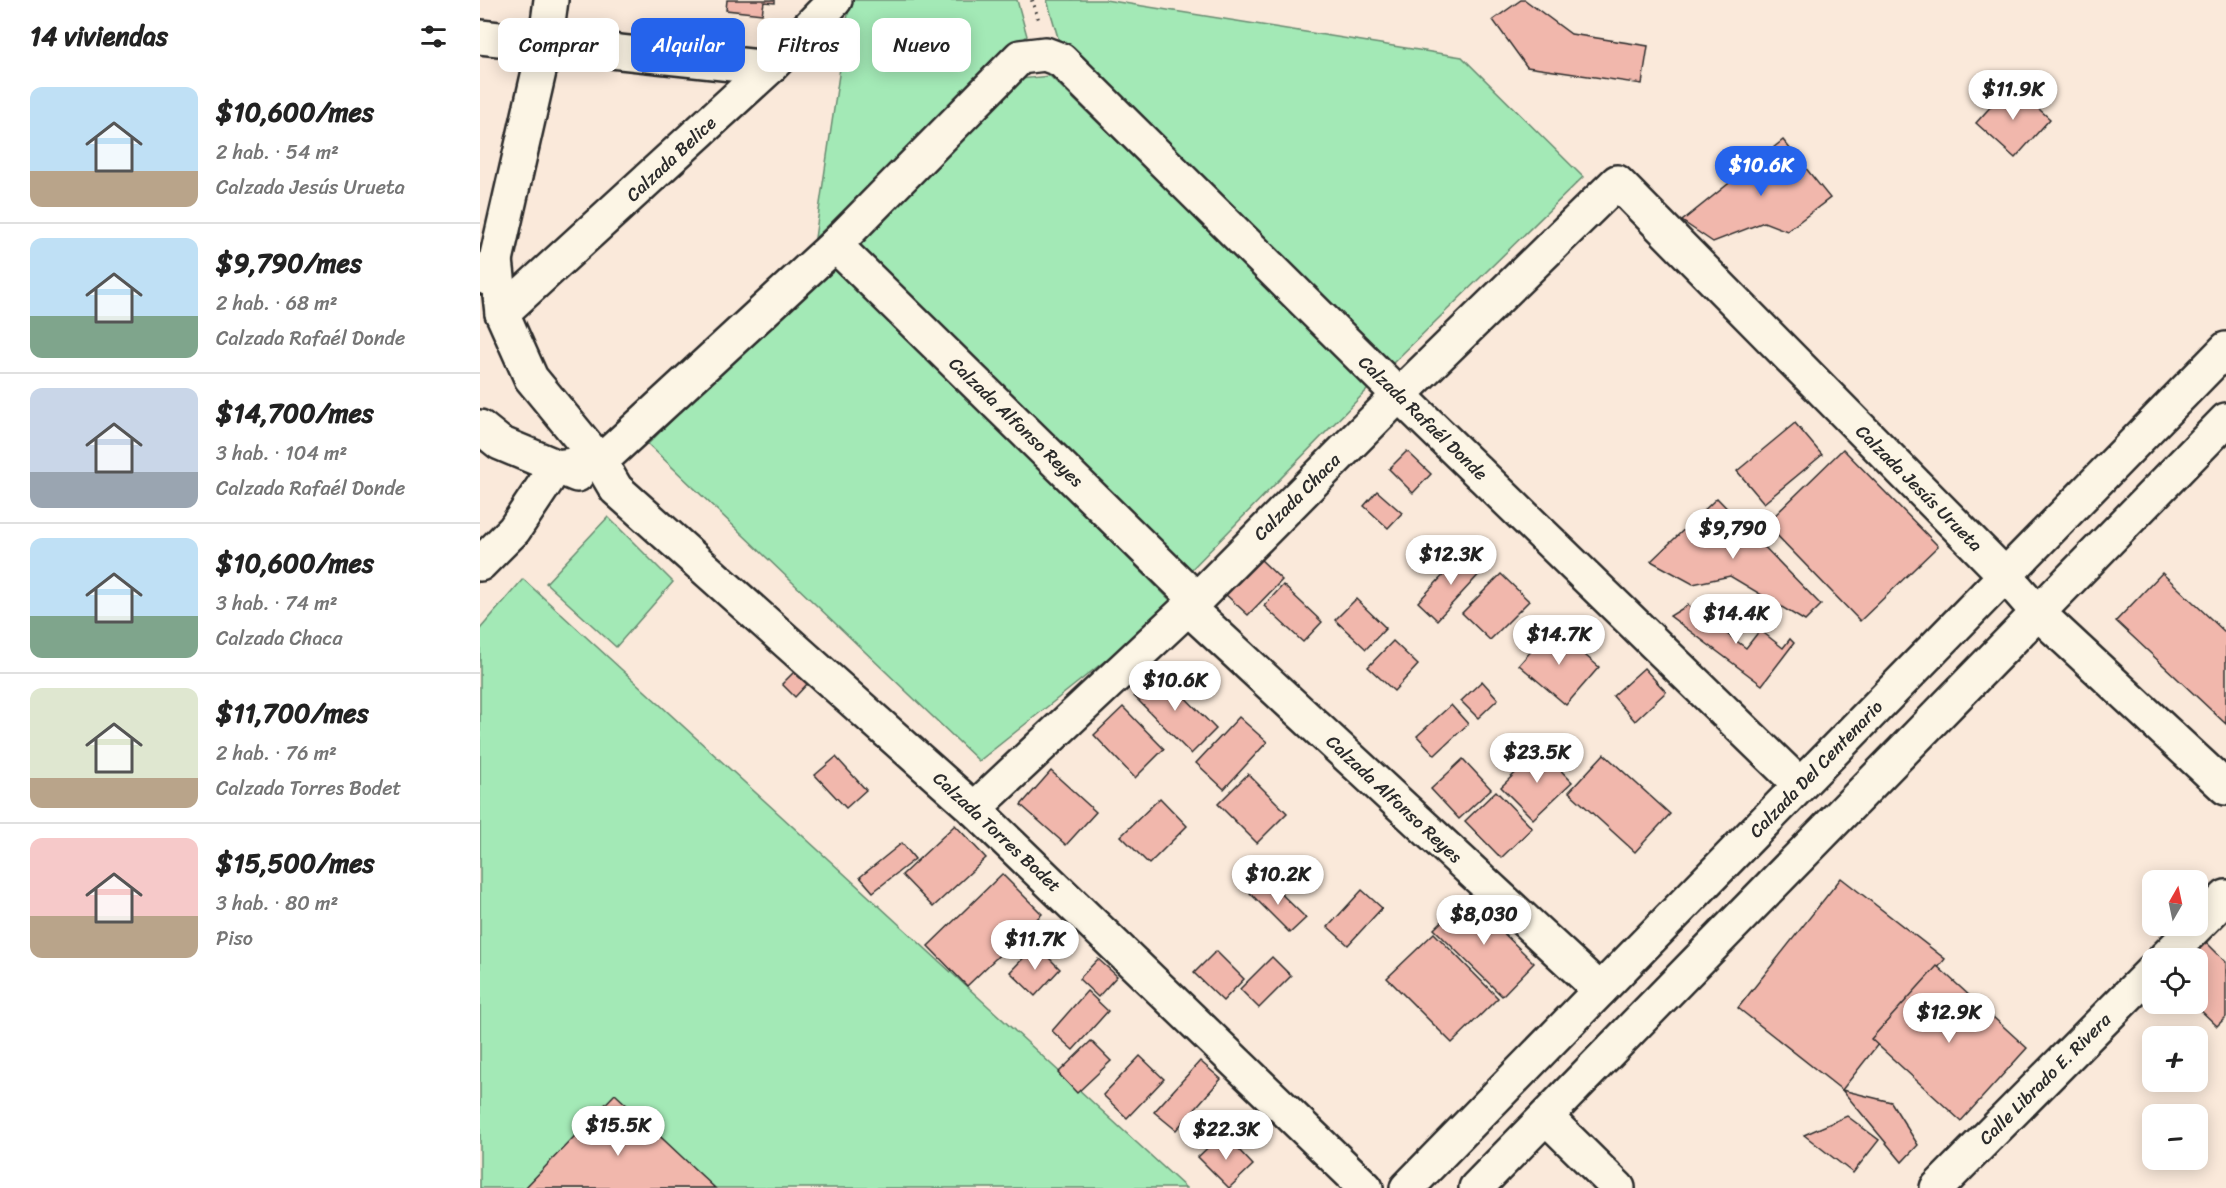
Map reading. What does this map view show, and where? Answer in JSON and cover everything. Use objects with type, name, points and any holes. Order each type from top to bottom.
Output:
[{"type":"street","name":"Calzada Torres Bodet","points":[[549,18],[551,0]]},
{"type":"street","name":"Calzada Belice","points":[[818,18],[835,0]]},
{"type":"street","points":[[480,37],[498,39]]},
{"type":"street","points":[[619,53],[757,67]]},
{"type":"street","name":"Calzada Rafaél Donde","points":[[835,245],[1020,57],[1045,54],[1061,60],[1399,395],[1800,785]]},
{"type":"street","name":"Calzada Torres Bodet","points":[[539,72],[487,308],[531,378],[608,475],[974,809],[1366,1188]]},
{"type":"street","name":"Calzada Belice","points":[[487,308],[764,72]]},
{"type":"street","name":"Calzada Chaca","points":[[974,809],[1192,603],[1399,395],[1617,182]]},
{"type":"street","name":"Calzada Jesús Urueta","points":[[1617,182],[2006,575],[2038,613],[2226,788]]},
{"type":"street","points":[[608,475],[835,245]]},
{"type":"street","name":"Calzada Alfonso Reyes","points":[[835,245],[1192,603],[1600,990]]},
{"type":"street","name":"Calzada Del Centenario","points":[[1407,1188],[2226,350]]},
{"type":"street","points":[[1476,1188],[2226,420]]},
{"type":"street","name":"Calzada Torres Bodet","points":[[480,427],[500,442],[556,467],[608,475]]},
{"type":"street","points":[[480,564],[514,530],[556,467]]},
{"type":"street","points":[[2175,948],[2226,897]]},
{"type":"street","name":"Calle Librado E. Rivera","points":[[1937,1188],[2142,981]]},
{"type":"street","points":[[1546,1117],[1618,1188]]},
{"type":"green space","points":[[850,0],[1017,0],[1027,36],[815,238],[839,72],[860,72],[860,18],[847,18]]},
{"type":"green space","points":[[1047,0],[1105,0],[1462,57],[1583,177],[1391,365],[1059,41]]},
{"type":"green space","points":[[1050,76],[1370,387],[1189,572],[856,243],[1020,79]]},
{"type":"green space","points":[[834,265],[1175,605],[979,761],[648,444],[824,269]]},
{"type":"green space","points":[[608,517],[673,582],[616,647],[546,583]]},
{"type":"green space","points":[[523,579],[1186,1188],[480,1188],[480,629]]},
{"type":"building","points":[[727,0],[775,0],[775,3],[764,2],[762,14],[726,10]]},
{"type":"building","points":[[1521,0],[1525,0],[1571,34],[1648,46],[1642,84],[1527,67],[1493,20]]},
{"type":"building","points":[[2011,84],[2050,119],[2015,158],[1976,123]]},
{"type":"building","points":[[1783,140],[1830,198],[1787,231],[1764,222],[1713,242],[1682,221]]},
{"type":"building","points":[[1795,423],[1822,455],[1764,503],[1737,471]]},
{"type":"building","points":[[1843,449],[1938,546],[1860,621],[1766,524]]},
{"type":"building","points":[[1407,451],[1431,474],[1413,493],[1389,469]]},
{"type":"building","points":[[1377,491],[1402,513],[1388,528],[1364,506]]},
{"type":"building","points":[[1717,498],[1821,605],[1805,621],[1730,576],[1693,584],[1651,561]]},
{"type":"building","points":[[1465,552],[1484,569],[1437,620],[1418,602]]},
{"type":"building","points":[[1258,557],[1282,580],[1248,615],[1224,593]]},
{"type":"building","points":[[2162,573],[2226,633],[2226,724],[2116,621]]},
{"type":"building","points":[[1501,574],[1529,601],[1490,640],[1462,613]]},
{"type":"building","points":[[1283,585],[1322,622],[1303,642],[1264,606]]},
{"type":"building","points":[[1356,599],[1386,628],[1366,649],[1335,620]]},
{"type":"building","points":[[1688,605],[1746,648],[1760,630],[1783,648],[1790,639],[1794,643],[1762,685],[1670,616]]},
{"type":"building","points":[[1552,627],[1599,667],[1566,705],[1519,665]]},
{"type":"building","points":[[1393,641],[1418,665],[1394,691],[1368,667]]},
{"type":"building","points":[[1644,668],[1666,692],[1635,721],[1613,696]]},
{"type":"building","points":[[796,670],[809,682],[795,697],[782,684]]},
{"type":"building","points":[[1159,671],[1216,729],[1191,754],[1134,696]]},
{"type":"building","points":[[1482,681],[1498,699],[1478,718],[1461,701]]},
{"type":"building","points":[[1451,705],[1468,724],[1435,755],[1417,736]]},
{"type":"building","points":[[1123,707],[1164,749],[1135,778],[1094,735]]},
{"type":"building","points":[[1239,717],[1267,742],[1224,789],[1196,763]]},
{"type":"building","points":[[1540,749],[1572,782],[1533,819],[1501,787]]},
{"type":"building","points":[[1604,754],[1670,814],[1635,852],[1569,792]]},
{"type":"building","points":[[836,757],[866,790],[846,808],[815,775]]},
{"type":"building","points":[[1463,759],[1491,789],[1459,819],[1431,789]]},
{"type":"building","points":[[1051,771],[1096,812],[1066,845],[1021,805]]},
{"type":"building","points":[[1248,774],[1287,813],[1257,843],[1218,804]]},
{"type":"building","points":[[1496,791],[1532,828],[1501,858],[1465,821]]},
{"type":"building","points":[[1160,798],[1187,826],[1149,864],[1121,836]]},
{"type":"building","points":[[955,825],[986,858],[933,907],[902,875]]},
{"type":"building","points":[[902,843],[915,859],[873,892],[860,877]]},
{"type":"building","points":[[1002,874],[1042,914],[967,986],[928,946]]},
{"type":"building","points":[[1265,878],[1306,918],[1290,933],[1250,893]]},
{"type":"building","points":[[1841,878],[1945,959],[1842,1090],[1738,1008]]},
{"type":"building","points":[[1362,890],[1382,908],[1348,945],[1328,927]]},
{"type":"building","points":[[1467,897],[1534,963],[1502,996],[1434,929]]},
{"type":"building","points":[[1434,933],[1498,998],[1452,1043],[1387,978]]},
{"type":"building","points":[[2205,941],[2226,962],[2226,1017],[2217,1026],[2204,1014],[2208,1014],[2208,948],[2198,948]]},
{"type":"building","points":[[1036,945],[1060,969],[1035,996],[1010,972]]},
{"type":"building","points":[[1216,951],[1244,979],[1223,1001],[1194,973]]},
{"type":"building","points":[[1272,957],[1291,976],[1259,1008],[1240,989]]},
{"type":"building","points":[[1098,959],[1117,976],[1098,997],[1079,979]]},
{"type":"building","points":[[1937,966],[2027,1048],[1961,1121],[1871,1039]]},
{"type":"building","points":[[1087,991],[1108,1011],[1073,1050],[1052,1031]]},
{"type":"building","points":[[1091,1041],[1111,1061],[1077,1093],[1058,1073]]},
{"type":"building","points":[[1140,1056],[1164,1079],[1127,1118],[1103,1095]]},
{"type":"building","points":[[1200,1061],[1221,1079],[1176,1130],[1154,1112]]},
{"type":"building","points":[[1842,1090],[1891,1102],[1918,1145],[1902,1162]]},
{"type":"building","points":[[615,1094],[715,1188],[525,1188]]},
{"type":"building","points":[[1847,1116],[1879,1140],[1853,1173],[1804,1135]]},
{"type":"building","points":[[1223,1133],[1253,1165],[1229,1188],[1198,1157]]}]
